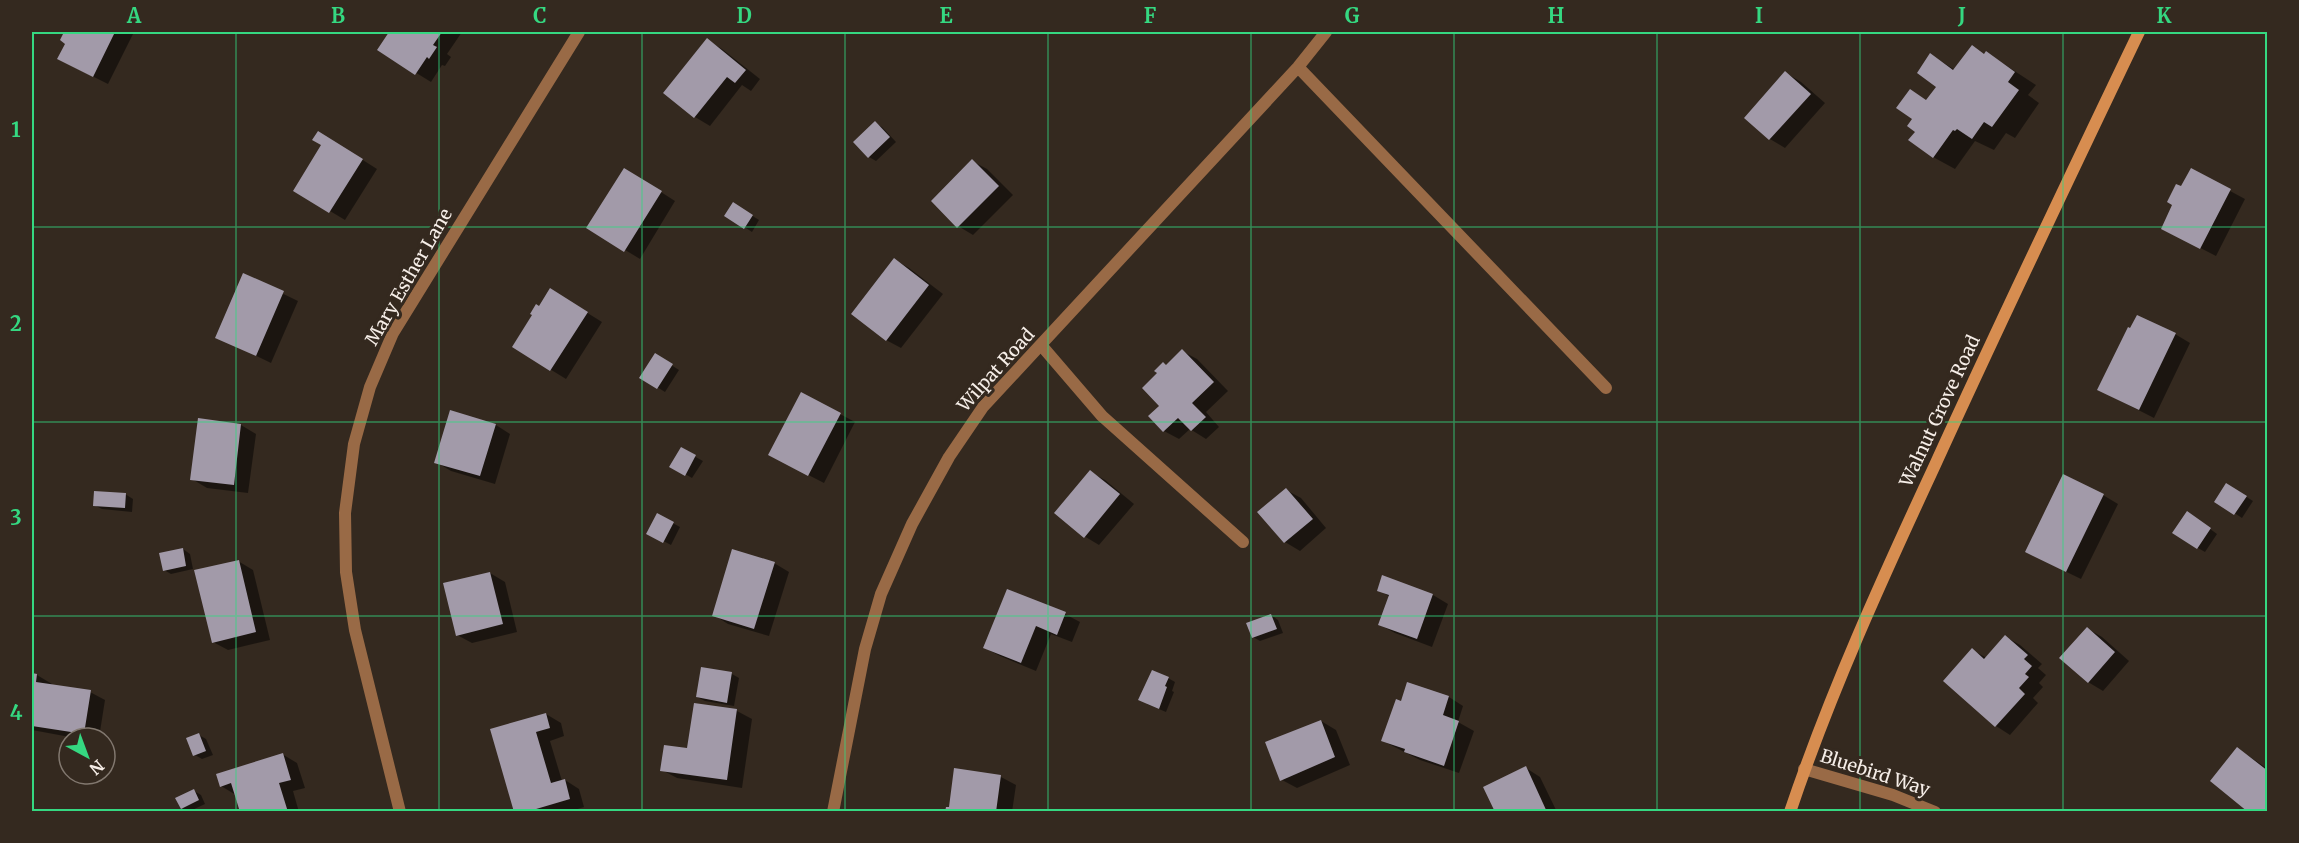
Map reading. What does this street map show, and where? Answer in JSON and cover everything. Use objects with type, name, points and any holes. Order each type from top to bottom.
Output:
[{"type":"main road","name":"Walnut Grove Road","points":[[1790,812],[1804,769],[1871,604],[1995,334],[2139,32]]},
{"type":"street","name":"Mary Esther Lane","points":[[400,812],[355,630],[346,572],[345,513],[354,444],[370,387],[393,333],[579,32]]},
{"type":"street","name":"Wilpat Road","points":[[833,812],[865,650],[881,594],[912,524],[949,457],[983,406],[1299,68],[1326,32]]},
{"type":"street","points":[[1299,68],[1606,388]]},
{"type":"street","points":[[1041,345],[1102,416],[1243,542]]},
{"type":"street","name":"Bluebird Way","points":[[1804,769],[1893,795],[1935,812]]},
{"type":"building","points":[[64,32],[115,32],[93,77],[57,59],[65,44],[60,40]]},
{"type":"building","points":[[389,32],[442,32],[433,45],[437,47],[415,75],[377,50]]},
{"type":"building","points":[[707,38],[746,70],[735,83],[727,77],[694,118],[663,93]]},
{"type":"building","points":[[1972,45],[1984,54],[1986,51],[2015,72],[2008,82],[2019,90],[1992,127],[1984,122],[1972,139],[1957,129],[1953,130],[1933,158],[1908,140],[1915,132],[1907,126],[1912,119],[1896,108],[1910,89],[1926,100],[1936,87],[1917,73],[1930,53],[1953,70]]},
{"type":"building","points":[[1785,71],[1811,94],[1769,140],[1744,118]]},
{"type":"building","points":[[875,121],[890,137],[868,158],[853,142]]},
{"type":"building","points":[[318,131],[363,159],[329,213],[293,191],[321,145],[312,140]]},
{"type":"building","points":[[972,159],[999,186],[957,228],[931,201]]},
{"type":"building","points":[[624,168],[662,191],[624,252],[586,228]]},
{"type":"building","points":[[2191,168],[2231,189],[2200,249],[2161,229],[2172,205],[2167,202],[2176,184],[2181,186]]},
{"type":"building","points":[[733,202],[753,215],[744,229],[724,216]]},
{"type":"building","points":[[894,258],[929,285],[886,341],[851,314]]},
{"type":"building","points":[[243,273],[284,291],[256,356],[215,338]]},
{"type":"building","points":[[550,288],[588,312],[550,371],[512,347],[532,315],[530,314],[536,304],[539,306]]},
{"type":"building","points":[[2137,315],[2176,333],[2139,410],[2097,390],[2128,327],[2130,328]]},
{"type":"building","points":[[1182,349],[1214,382],[1192,403],[1206,417],[1191,431],[1178,418],[1163,432],[1148,416],[1159,406],[1142,388],[1157,373],[1154,371],[1163,362],[1166,365]]},
{"type":"building","points":[[655,353],[673,364],[657,389],[639,378]]},
{"type":"building","points":[[801,392],[841,413],[808,476],[768,455]]},
{"type":"building","points":[[450,410],[496,424],[480,476],[434,463]]},
{"type":"building","points":[[198,418],[241,424],[234,485],[190,480]]},
{"type":"building","points":[[681,447],[696,455],[685,476],[669,467]]},
{"type":"building","points":[[1090,470],[1120,494],[1084,538],[1054,513]]},
{"type":"building","points":[[2063,474],[2104,494],[2066,572],[2025,552]]},
{"type":"building","points":[[2226,483],[2247,496],[2234,515],[2214,502]]},
{"type":"building","points":[[1286,488],[1313,519],[1284,543],[1257,512]]},
{"type":"building","points":[[94,491],[126,493],[125,508],[93,506]]},
{"type":"building","points":[[2187,511],[2211,528],[2197,549],[2172,533]]},
{"type":"building","points":[[657,513],[674,522],[663,543],[646,534]]},
{"type":"building","points":[[183,548],[186,566],[163,571],[159,553]]},
{"type":"building","points":[[732,549],[775,562],[754,629],[712,616]]},
{"type":"building","points":[[239,560],[256,632],[212,643],[194,570]]},
{"type":"building","points":[[490,572],[503,624],[456,636],[443,583]]},
{"type":"building","points":[[1382,575],[1433,594],[1417,639],[1378,625],[1389,595],[1377,591]]},
{"type":"building","points":[[1007,589],[1066,612],[1057,635],[1036,626],[1021,663],[983,648]]},
{"type":"building","points":[[1271,614],[1277,629],[1252,638],[1246,623]]},
{"type":"building","points":[[2087,627],[2115,652],[2088,683],[2059,658]]},
{"type":"building","points":[[2005,635],[2028,655],[2024,659],[2032,666],[2025,674],[2029,677],[2019,688],[2025,694],[1995,727],[1943,681],[1972,648],[1984,659]]},
{"type":"building","points":[[701,667],[732,672],[727,703],[696,697]]},
{"type":"building","points":[[1152,670],[1169,677],[1159,709],[1138,700]]},
{"type":"building","points":[[32,673],[37,674],[36,682],[91,690],[85,726],[57,726],[57,730],[32,726]]},
{"type":"building","points":[[1407,682],[1449,696],[1443,715],[1459,721],[1444,766],[1381,741],[1396,699],[1401,701]]},
{"type":"building","points":[[694,703],[737,709],[727,780],[660,771],[664,745],[687,748]]},
{"type":"building","points":[[546,713],[550,728],[536,732],[551,783],[565,779],[570,799],[526,812],[514,812],[490,729]]},
{"type":"building","points":[[1321,720],[1335,757],[1280,781],[1265,742]]},
{"type":"building","points":[[199,733],[206,751],[193,756],[186,738]]},
{"type":"building","points":[[2237,747],[2268,771],[2268,806],[2263,812],[2248,812],[2210,781]]},
{"type":"building","points":[[283,753],[291,780],[279,783],[288,812],[240,812],[231,783],[220,787],[216,774]]},
{"type":"building","points":[[1526,766],[1547,812],[1495,812],[1483,787]]},
{"type":"building","points":[[954,768],[1001,775],[996,812],[945,812],[946,807],[949,807]]},
{"type":"building","points":[[194,789],[199,800],[181,809],[175,798]]}]
